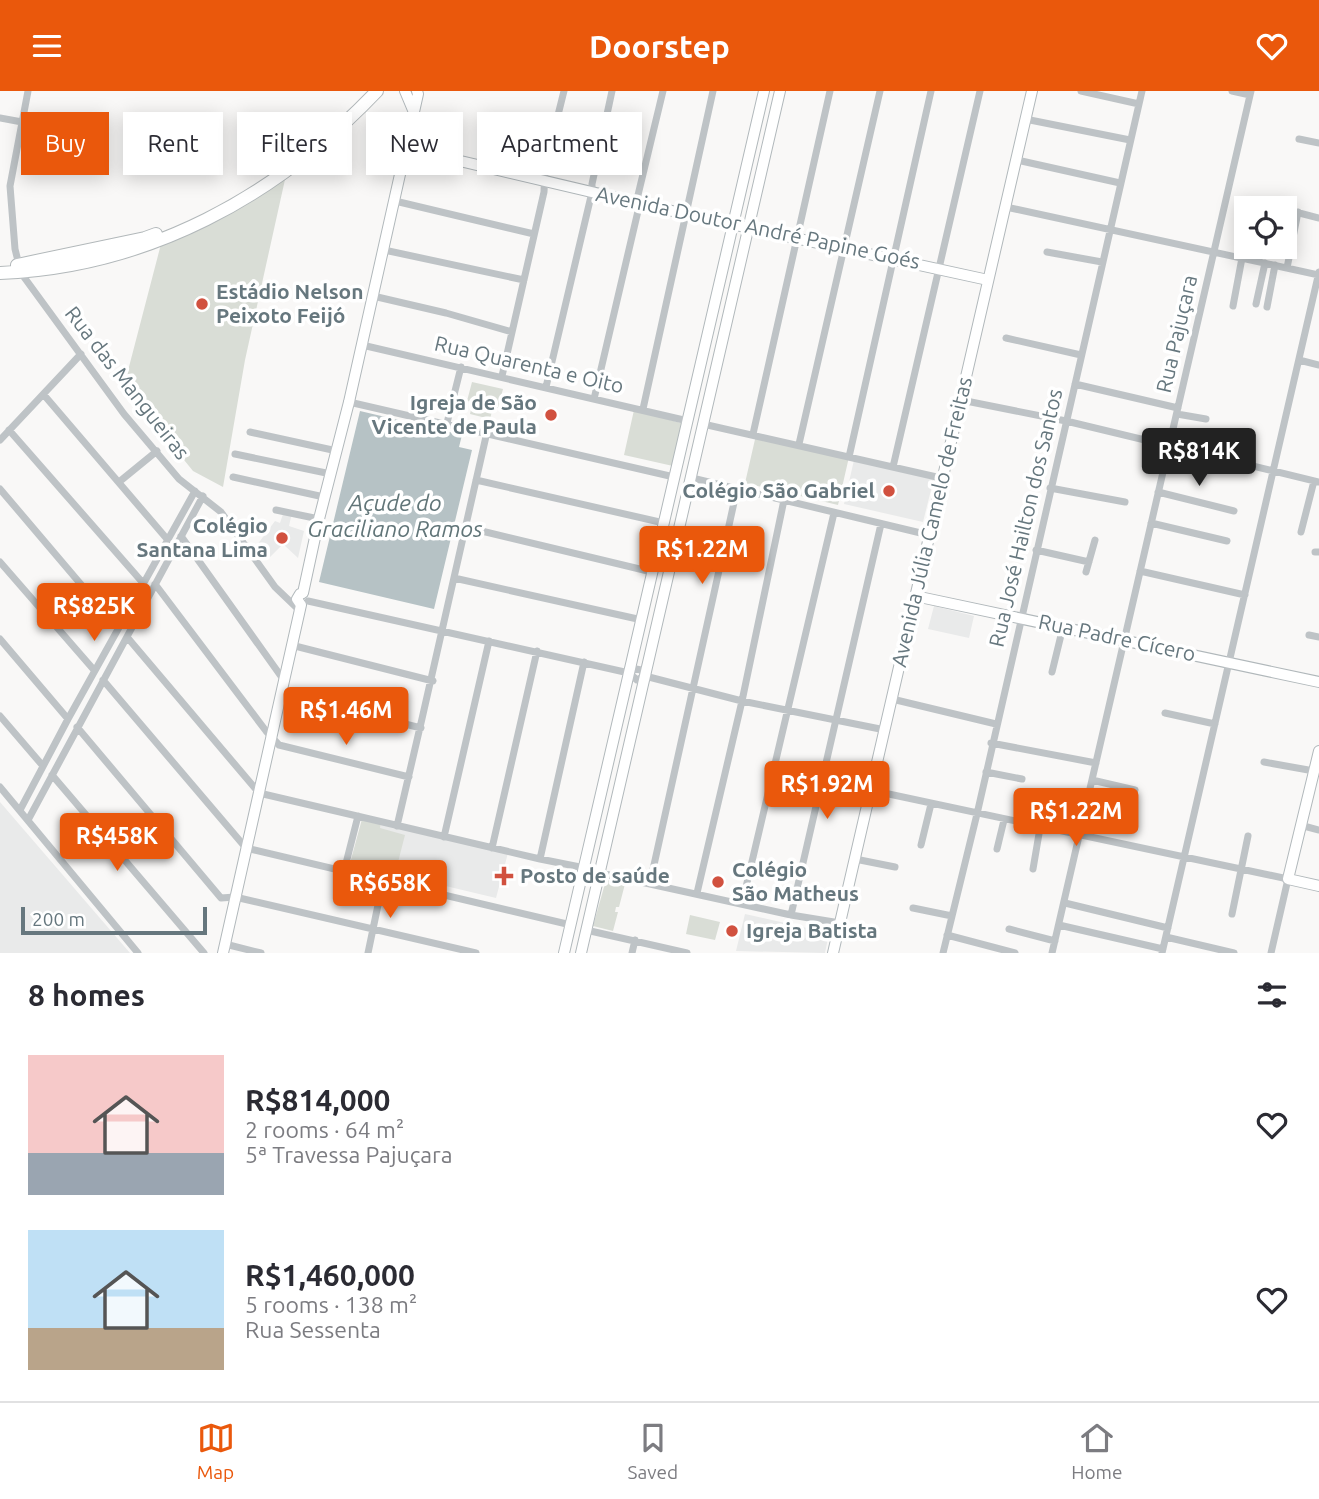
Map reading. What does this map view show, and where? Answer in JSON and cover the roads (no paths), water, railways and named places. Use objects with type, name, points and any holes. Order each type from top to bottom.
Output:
[{"type":"main road","points":[[0,267],[49,269],[148,246],[207,219],[256,193],[285,173],[341,127],[375,92]]},
{"type":"main road","points":[[0,273],[19,269]]},
{"type":"street","points":[[24,112],[28,91]]},
{"type":"street","points":[[405,91],[413,110]]},
{"type":"street","points":[[502,376],[545,181],[545,167],[564,91]]},
{"type":"street","points":[[547,387],[592,192],[612,91]]},
{"type":"street","points":[[594,399],[663,91]]},
{"type":"street","points":[[643,409],[713,91]]},
{"type":"street","points":[[564,953],[764,91]]},
{"type":"street","points":[[581,953],[780,91]]},
{"type":"street","points":[[753,434],[830,91]]},
{"type":"street","points":[[799,444],[880,91]]},
{"type":"street","points":[[849,457],[931,91]]},
{"type":"street","points":[[893,467],[980,91]]},
{"type":"street","name":"Avenida Júlia Camelo de Freitas","points":[[833,953],[1032,91]]},
{"type":"street","points":[[1081,91],[1139,104]]},
{"type":"street","name":"Rua José Hailton dos Santos","points":[[943,953],[1142,91]]},
{"type":"street","points":[[1233,91],[1250,93]]},
{"type":"street","points":[[413,110],[418,92]]},
{"type":"street","name":"Rua Pajuçara","points":[[1052,953],[1250,93]]},
{"type":"street","points":[[0,118],[21,122]]},
{"type":"street","points":[[1025,118],[1130,140]]},
{"type":"street","points":[[19,269],[9,186],[21,127]]},
{"type":"street","points":[[1299,139],[1319,143]]},
{"type":"street","points":[[1017,160],[1120,183]]},
{"type":"street","name":"Avenida Doutor André Papine Goés","points":[[463,162],[685,214],[988,280]]},
{"type":"street","points":[[261,953],[224,949],[283,679],[303,602],[319,519],[349,402],[400,175]]},
{"type":"street","points":[[0,184],[9,186]]},
{"type":"street","points":[[395,201],[534,234]]},
{"type":"street","points":[[1006,207],[1234,256]]},
{"type":"street","points":[[1287,268],[1298,212],[1319,218]]},
{"type":"street","points":[[384,250],[524,280]]},
{"type":"street","points":[[1047,252],[1102,263]]},
{"type":"street","points":[[1233,306],[1242,259]]},
{"type":"street","points":[[1059,925],[1163,951],[1319,274],[1247,259]]},
{"type":"street","points":[[1256,304],[1265,263]]},
{"type":"street","points":[[1267,307],[1275,265]]},
{"type":"street","name":"Rua das Mangueiras","points":[[19,269],[55,323],[124,414],[179,479],[221,512],[275,587],[303,602]]},
{"type":"street","points":[[373,296],[446,313],[512,333]]},
{"type":"street","points":[[1006,338],[1081,355]]},
{"type":"street","name":"Rua Quarenta e Oito","points":[[362,345],[688,421]]},
{"type":"street","points":[[0,440],[81,354]]},
{"type":"street","points":[[1299,360],[1319,365]]},
{"type":"street","points":[[447,423],[461,367]]},
{"type":"street","points":[[1075,384],[1206,419]]},
{"type":"street","points":[[44,394],[167,539]]},
{"type":"street","points":[[961,400],[1066,421],[1317,481],[1301,532]]},
{"type":"street","points":[[349,402],[674,477]]},
{"type":"street","points":[[703,424],[942,478]]},
{"type":"street","points":[[9,430],[143,583]]},
{"type":"street","points":[[250,432],[337,451]]},
{"type":"street","points":[[397,827],[487,432]]},
{"type":"street","points":[[682,445],[697,450]]},
{"type":"street","points":[[120,482],[157,451]]},
{"type":"street","points":[[235,454],[331,474]]},
{"type":"street","points":[[233,477],[324,497]]},
{"type":"street","points":[[692,478],[929,535]]},
{"type":"street","points":[[476,480],[664,523]]},
{"type":"street","points":[[1050,488],[1125,502]]},
{"type":"street","points":[[0,489],[118,628]]},
{"type":"street","points":[[650,883],[737,489]]},
{"type":"street","points":[[20,810],[94,670],[195,491]]},
{"type":"street","points":[[1158,492],[1234,511]]},
{"type":"street","points":[[28,820],[203,496]]},
{"type":"street","points":[[697,893],[784,500]]},
{"type":"street","points":[[276,510],[319,519]]},
{"type":"street","points":[[742,904],[834,513]]},
{"type":"street","points":[[1151,523],[1227,541]]},
{"type":"street","points":[[791,915],[881,524]]},
{"type":"street","points":[[465,527],[652,572]]},
{"type":"street","points":[[181,536],[283,679]]},
{"type":"street","points":[[1086,572],[1095,540]]},
{"type":"street","points":[[1036,550],[1089,562]]},
{"type":"street","points":[[0,562],[94,670]]},
{"type":"street","points":[[1140,571],[1245,595]]},
{"type":"street","points":[[454,577],[642,620]]},
{"type":"street","points":[[155,584],[279,745],[409,777]]},
{"type":"street","name":"Rua Padre Cícero","points":[[915,596],[1319,682]]},
{"type":"street","points":[[303,602],[537,651],[629,673],[637,680],[645,676],[741,701],[885,730]]},
{"type":"street","points":[[1052,672],[1063,627]]},
{"type":"street","points":[[1309,635],[1319,637]]},
{"type":"street","points":[[127,637],[259,793],[444,838],[585,868]]},
{"type":"street","points":[[0,639],[68,719]]},
{"type":"street","points":[[444,838],[489,641]]},
{"type":"street","points":[[291,645],[432,681]]},
{"type":"street","points":[[492,848],[537,651]]},
{"type":"street","points":[[540,859],[584,662]]},
{"type":"street","points":[[103,680],[246,848],[571,925]]},
{"type":"street","points":[[83,691],[95,694]]},
{"type":"street","points":[[281,693],[421,728]]},
{"type":"street","points":[[892,699],[996,724]]},
{"type":"street","points":[[1165,713],[1215,724]]},
{"type":"street","points":[[0,716],[43,766]]},
{"type":"street","points":[[77,727],[220,898],[235,897],[476,953]]},
{"type":"street","points":[[992,743],[1096,763]]},
{"type":"street","points":[[1271,953],[1319,751]]},
{"type":"street","points":[[1264,762],[1315,776]]},
{"type":"street","points":[[986,772],[1021,779]]},
{"type":"street","points":[[52,775],[204,953]]},
{"type":"street","points":[[1092,780],[1135,790]]},
{"type":"street","points":[[0,787],[138,953]]},
{"type":"street","points":[[870,790],[1319,886]]},
{"type":"street","points":[[921,845],[931,804]]},
{"type":"street","points":[[344,871],[358,816]]},
{"type":"street","points":[[997,849],[1004,820]]},
{"type":"street","points":[[1300,825],[1319,830]]},
{"type":"street","points":[[1033,869],[1040,828]]},
{"type":"street","points":[[1233,914],[1248,836]]},
{"type":"street","points":[[855,859],[895,867]]},
{"type":"street","points":[[600,873],[791,915],[840,923]]},
{"type":"street","points":[[368,953],[383,881]]},
{"type":"street","points":[[579,897],[593,900]]},
{"type":"street","points":[[1065,903],[1168,927]]},
{"type":"street","points":[[913,908],[952,916]]},
{"type":"street","points":[[1009,929],[1055,941]]},
{"type":"street","points":[[586,930],[684,953]]},
{"type":"street","points":[[947,935],[1015,953]]},
{"type":"street","points":[[1166,937],[1234,953]]},
{"type":"street","points":[[632,953],[635,940]]},
{"type":"water","name":"Açude do Graciliano Ramos","points":[[360,411],[462,435],[459,447],[472,450],[434,609],[319,582]]},
{"type":"place","name":"Estádio Nelson Peixoto Feijó","points":[[202,304]]},
{"type":"place","name":"Igreja de São Vicente de Paula","points":[[551,415]]},
{"type":"place","name":"Colégio São Gabriel","points":[[889,491]]},
{"type":"place","name":"Colégio Santana Lima","points":[[282,538]]},
{"type":"place","name":"Posto de saúde","points":[[504,876]]},
{"type":"place","name":"Colégio São Matheus","points":[[718,882]]},
{"type":"place","name":"Igreja Batista","points":[[732,931]]}]
